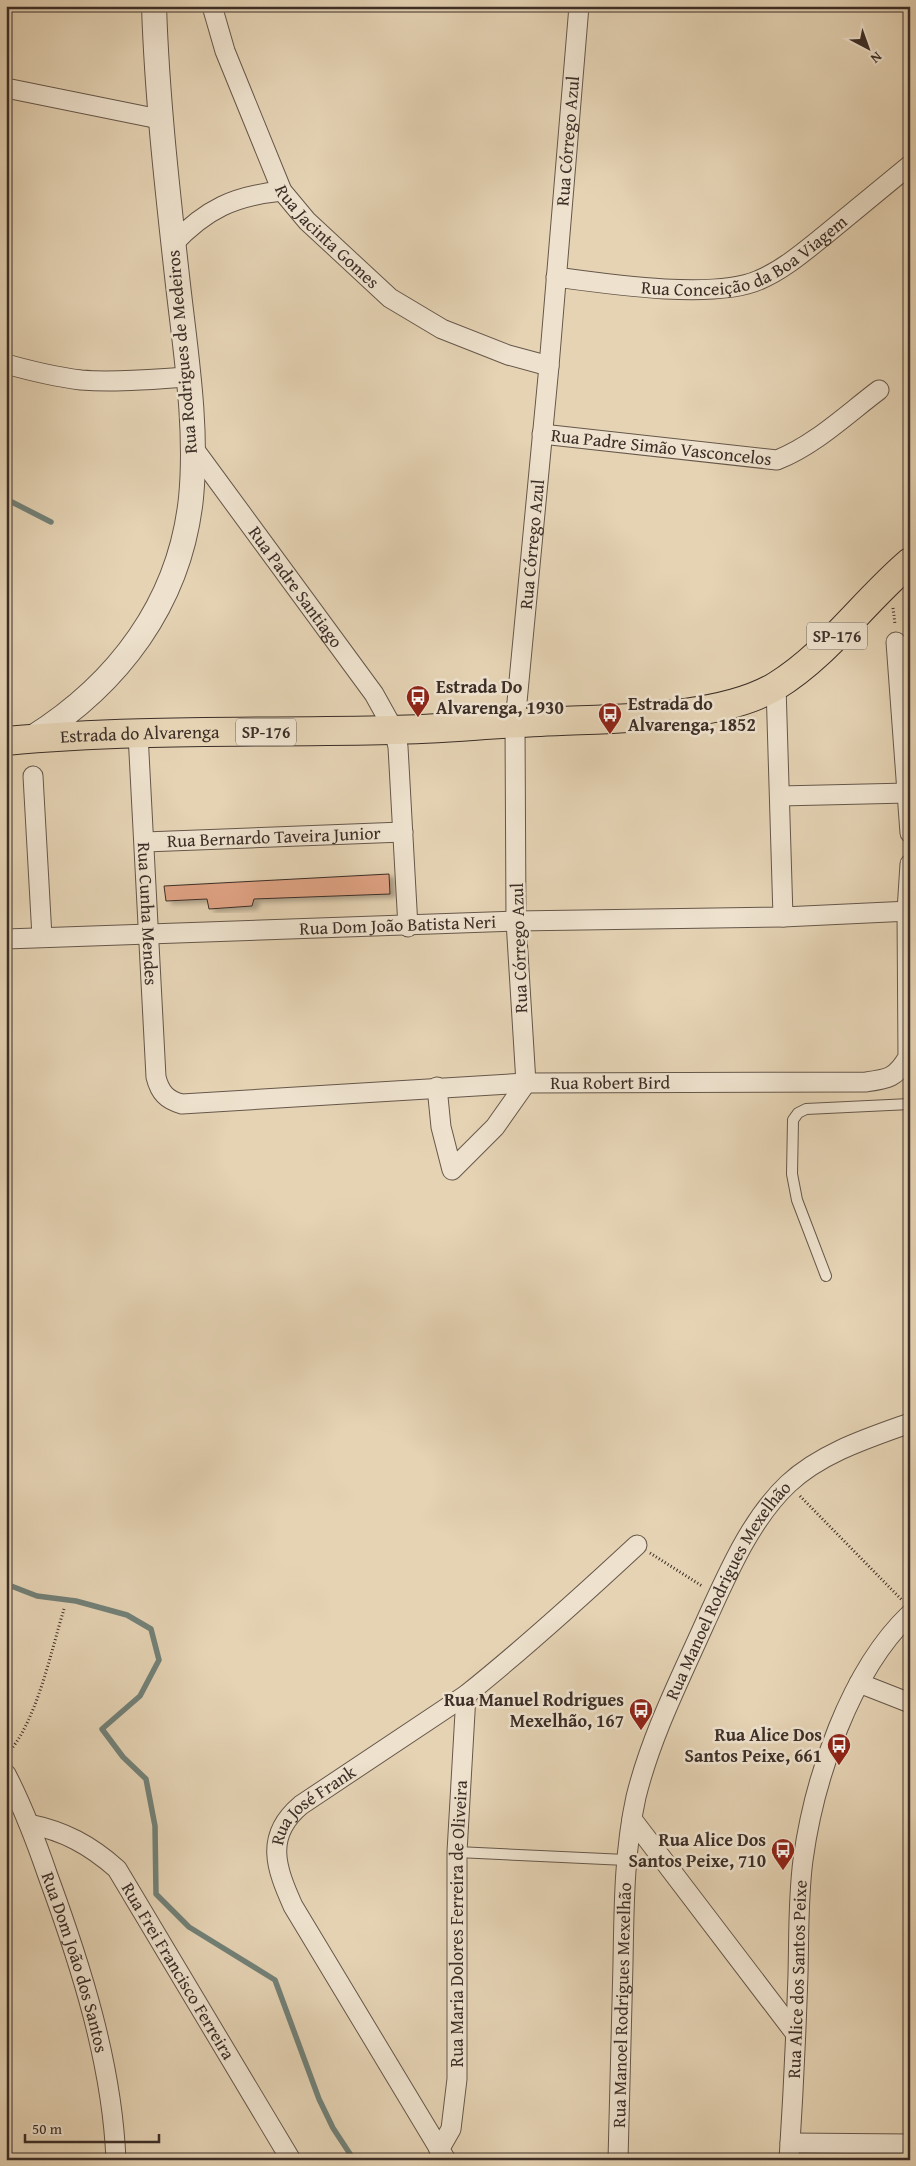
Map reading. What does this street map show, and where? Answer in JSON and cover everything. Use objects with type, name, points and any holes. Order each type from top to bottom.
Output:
[{"type":"main road","name":"Estrada do Alvarenga","points":[[19,740],[138,734],[394,730],[693,712],[744,701],[776,686],[850,624],[891,578],[910,562]]},
{"type":"street","name":"Rua Rodrigues de Medeiros","points":[[19,740],[64,718],[101,685],[126,656],[150,623],[170,584],[191,499],[192,446],[188,377],[160,119],[154,6]]},
{"type":"street","name":"Rua Jacinta Gomes","points":[[212,6],[225,51],[282,191],[307,221],[390,298],[442,329],[508,355],[549,366]]},
{"type":"street","name":"Rua Córrego Azul","points":[[526,1083],[516,922],[515,723],[549,366],[579,6]]},
{"type":"street","points":[[6,88],[160,119]]},
{"type":"street","name":"Rua Conceição da Boa Viagem","points":[[556,278],[625,286],[682,288],[733,287],[760,280],[800,254],[910,165]]},
{"type":"street","points":[[173,244],[190,226],[210,211],[233,200],[282,191]]},
{"type":"street","points":[[6,364],[39,373],[82,380],[120,381],[188,377]]},
{"type":"street","name":"Rua Padre Simão Vasconcelos","points":[[542,434],[777,460],[793,454],[812,441],[879,390]]},
{"type":"street","name":"Rua Padre Santiago","points":[[192,446],[374,694],[394,730],[398,747],[408,927]]},
{"type":"street","points":[[896,642],[910,833]]},
{"type":"street","points":[[776,686],[783,917]]},
{"type":"street","name":"Rua Rodrigues de Medeiros","points":[[78,737],[76,721],[87,697]]},
{"type":"street","name":"Rua Cunha Mendes","points":[[138,734],[156,1077],[162,1092]]},
{"type":"street","points":[[33,776],[42,936]]},
{"type":"street","points":[[780,796],[908,793]]},
{"type":"street","name":"Rua Bernardo Taveira Junior","points":[[145,842],[403,832]]},
{"type":"street","name":"Rua Robert Bird","points":[[162,1092],[172,1102],[182,1104],[526,1083],[866,1082],[888,1079],[900,1070],[908,1057],[910,864]]},
{"type":"street","name":"Rua Dom João Batista Neri","points":[[6,939],[42,936],[408,927],[516,922],[783,917],[909,911]]},
{"type":"street","points":[[437,1087],[443,1133],[452,1170],[495,1127],[526,1083]]},
{"type":"street","name":"Rua Manoel Rodrigues Mexelhão","points":[[618,2160],[626,1860],[637,1796],[658,1730],[718,1596],[746,1540],[767,1507],[788,1484],[814,1464],[848,1446],[910,1423]]},
{"type":"street","name":"Rua José Frank","points":[[442,2155],[293,1906],[279,1875],[276,1853],[279,1834],[285,1820],[301,1805],[466,1695],[546,1629],[637,1545]]},
{"type":"street","name":"Rua Alice dos Santos Peixe","points":[[790,2151],[802,1862],[810,1816],[840,1724],[859,1683],[906,1607]]},
{"type":"street","points":[[859,1683],[910,1703]]},
{"type":"street","name":"Rua Maria Dolores Ferreira de Oliveira","points":[[442,2155],[451,2129],[457,2079],[457,1852],[466,1695]]},
{"type":"street","name":"Rua Dom João dos Santos","points":[[6,1774],[29,1824],[79,1965],[97,2036],[114,2121],[116,2160]]},
{"type":"street","points":[[632,1819],[795,2033]]},
{"type":"street","name":"Rua Frei Francisco Ferreira","points":[[29,1824],[50,1828],[72,1836],[98,1852],[117,1869],[291,2160]]},
{"type":"street","points":[[790,2151],[910,2144]]},
{"type":"lane","points":[[826,1276],[802,1218],[797,1200],[792,1174],[793,1120],[798,1113],[806,1108],[910,1104]]},
{"type":"lane","points":[[457,1852],[626,1860]]},
{"type":"path","points":[[788,1484],[906,1607]]},
{"type":"path","points":[[637,1545],[718,1596]]},
{"type":"path","points":[[6,1755],[15,1746],[30,1716],[64,1609]]},
{"type":"building","points":[[389,874],[390,894],[254,899],[252,906],[209,909],[207,899],[166,901],[164,886]]},
{"type":"waterway","points":[[6,499],[51,522]]},
{"type":"waterway","points":[[6,1584],[37,1596],[76,1601],[127,1615],[151,1629],[159,1660],[140,1696],[102,1729],[123,1757],[146,1779],[155,1826],[156,1894],[189,1927],[275,1980],[319,2099],[333,2128],[354,2160]]},
{"type":"place","name":"Estrada Do Alvarenga, 1930","points":[[418,718]]},
{"type":"place","name":"Estrada do Alvarenga, 1852","points":[[610,735]]},
{"type":"place","name":"Rua Manuel Rodrigues Mexelhão, 167","points":[[641,1731]]},
{"type":"place","name":"Rua Alice Dos Santos Peixe, 661","points":[[839,1766]]},
{"type":"place","name":"Rua Alice Dos Santos Peixe, 710","points":[[783,1871]]}]
